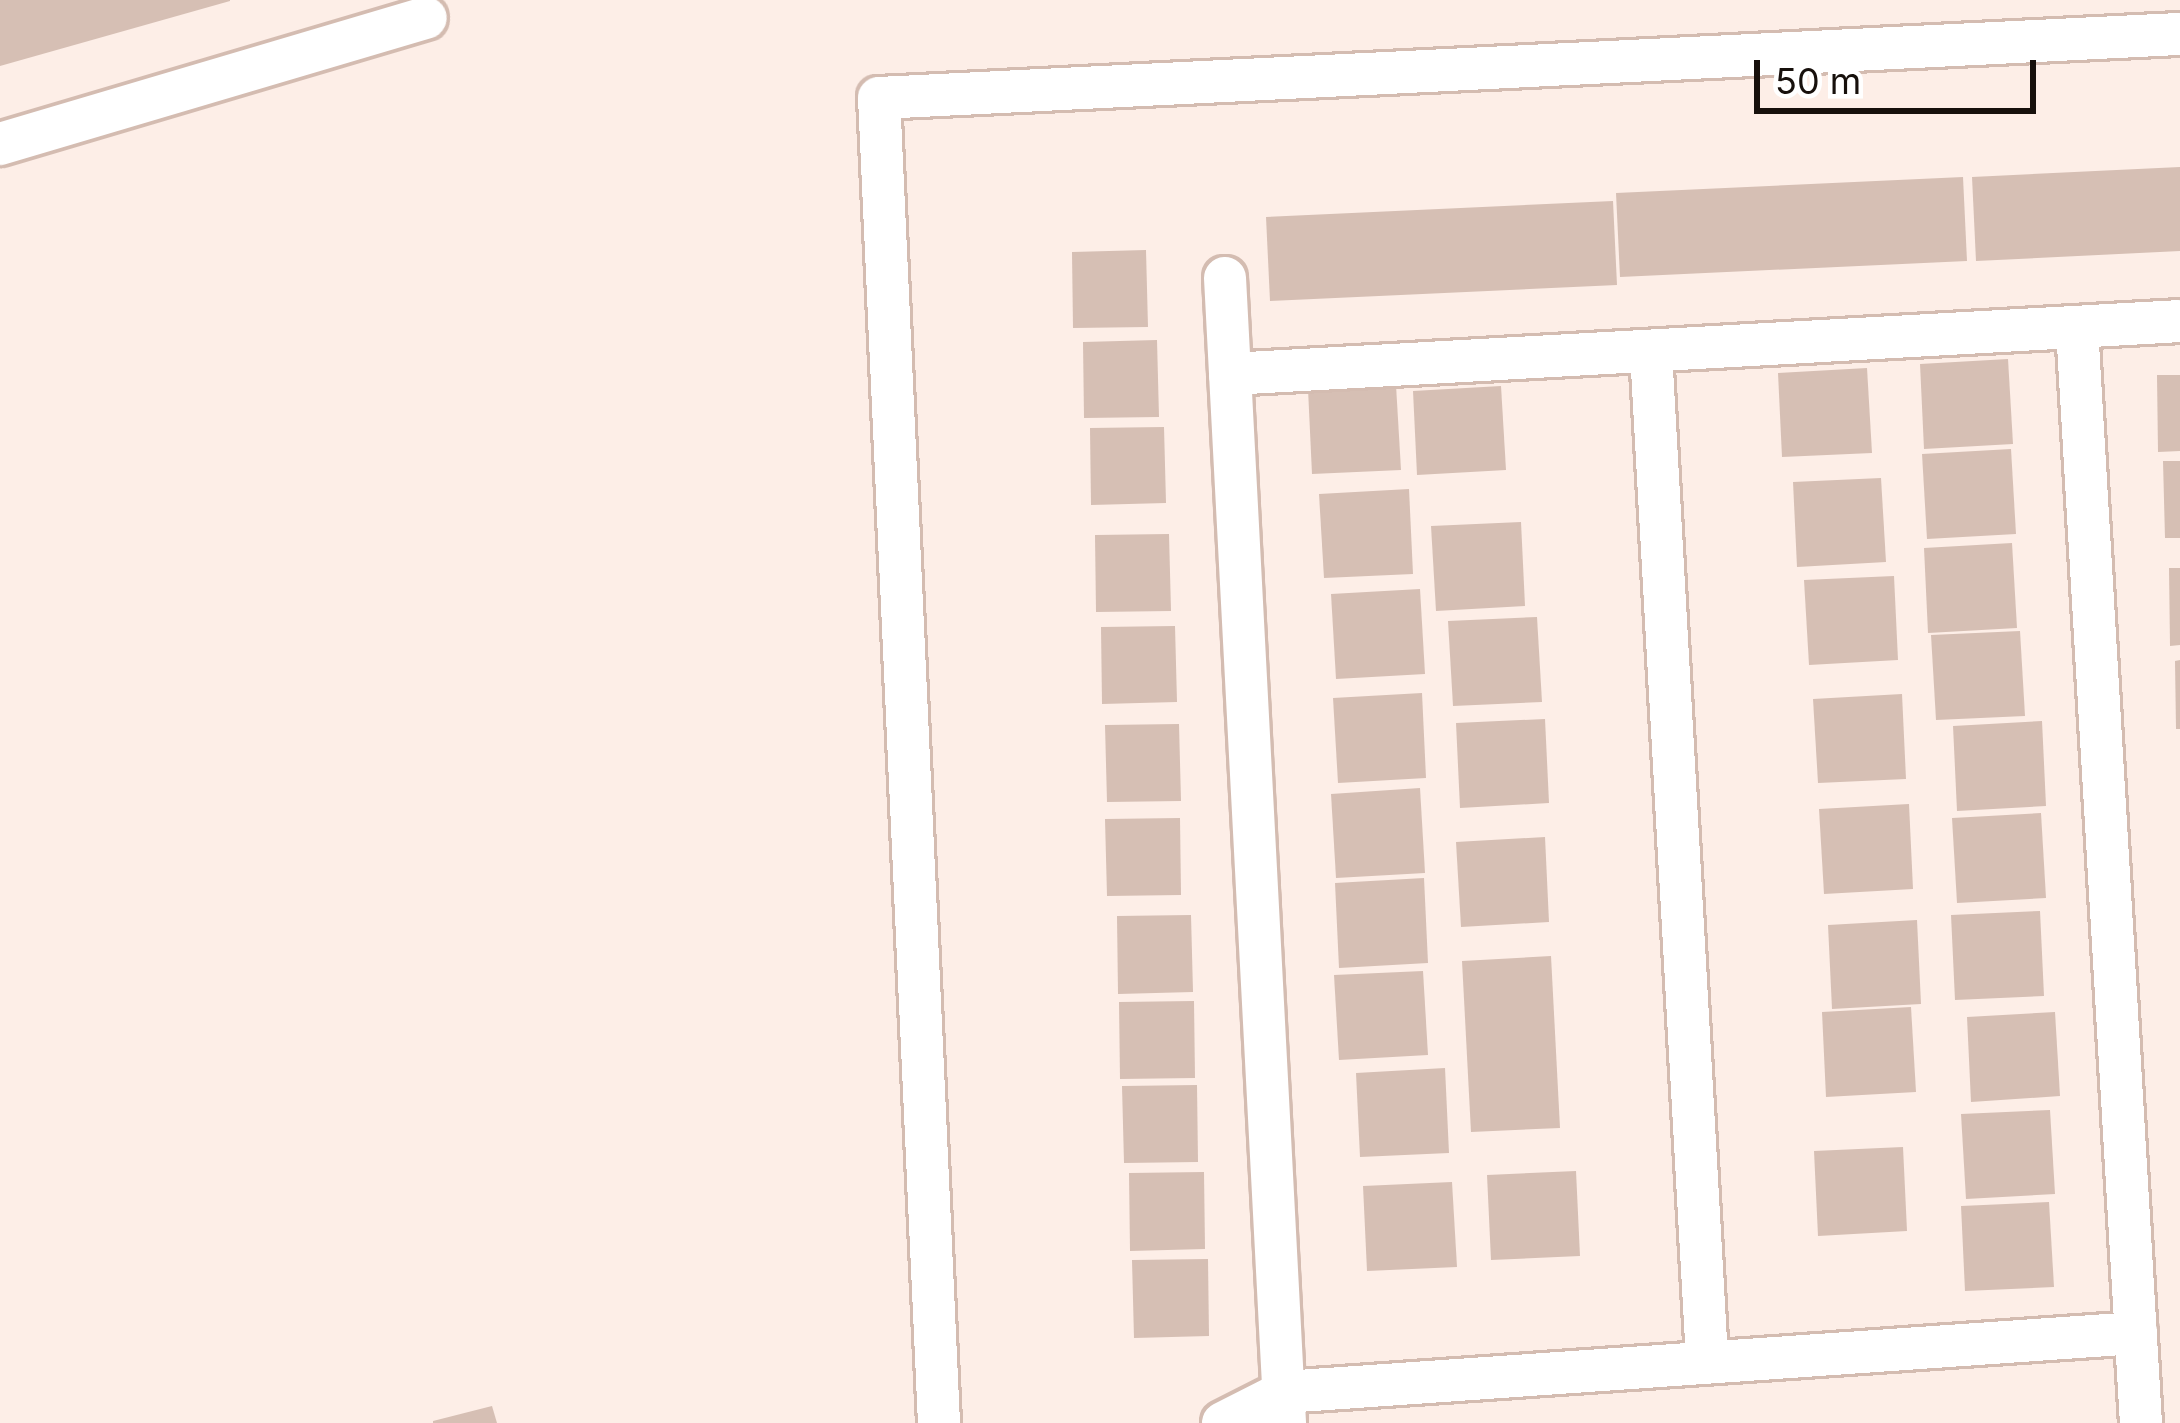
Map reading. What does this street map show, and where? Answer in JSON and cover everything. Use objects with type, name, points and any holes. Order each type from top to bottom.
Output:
[{"type":"street","points":[[0,144],[426,18]]},
{"type":"street","points":[[939,1423],[880,98],[2180,34]]},
{"type":"street","points":[[1225,278],[1284,1407]]},
{"type":"street","points":[[1230,374],[2180,321]]},
{"type":"street","points":[[2077,327],[2141,1423]]},
{"type":"street","points":[[1651,351],[1707,1359]]},
{"type":"street","points":[[1223,1423],[1284,1407],[1707,1359],[2135,1334]]},
{"type":"building","points":[[0,0],[230,0],[230,1],[0,66]]},
{"type":"building","points":[[2180,167],[2180,251],[1976,261],[1972,177]]},
{"type":"building","points":[[1963,177],[1967,261],[1620,277],[1616,193]]},
{"type":"building","points":[[1613,201],[1617,285],[1270,301],[1266,217]]},
{"type":"building","points":[[1146,250],[1148,327],[1073,328],[1072,252]]},
{"type":"building","points":[[1157,340],[1159,417],[1084,418],[1083,342]]},
{"type":"building","points":[[2008,359],[2013,444],[1924,449],[1920,364]]},
{"type":"building","points":[[1867,368],[1872,453],[1782,457],[1778,373]]},
{"type":"building","points":[[2157,375],[2180,375],[2180,451],[2158,452]]},
{"type":"building","points":[[1396,385],[1401,470],[1312,474],[1308,389]]},
{"type":"building","points":[[1501,386],[1506,470],[1417,475],[1413,391]]},
{"type":"building","points":[[1164,427],[1166,503],[1091,505],[1090,428]]},
{"type":"building","points":[[2011,449],[2016,534],[1927,539],[1922,454]]},
{"type":"building","points":[[2163,461],[2180,461],[2180,538],[2165,538]]},
{"type":"building","points":[[1881,478],[1886,562],[1797,567],[1793,482]]},
{"type":"building","points":[[1409,489],[1413,574],[1324,578],[1319,494]]},
{"type":"building","points":[[1521,522],[1525,606],[1436,611],[1431,526]]},
{"type":"building","points":[[1169,534],[1171,611],[1096,612],[1095,535]]},
{"type":"building","points":[[2012,543],[2017,628],[1928,633],[1924,548]]},
{"type":"building","points":[[2169,568],[2180,568],[2180,645],[2170,646]]},
{"type":"building","points":[[1894,576],[1898,660],[1809,665],[1804,580]]},
{"type":"building","points":[[1420,589],[1425,674],[1336,679],[1331,594]]},
{"type":"building","points":[[1537,617],[1542,702],[1453,706],[1448,621]]},
{"type":"building","points":[[1175,626],[1177,702],[1102,704],[1101,627]]},
{"type":"building","points":[[2020,631],[2025,716],[1936,720],[1931,635]]},
{"type":"building","points":[[2180,660],[2180,729],[2176,729],[2175,661]]},
{"type":"building","points":[[1422,693],[1426,778],[1338,783],[1333,698]]},
{"type":"building","points":[[1902,694],[1906,779],[1818,783],[1813,699]]},
{"type":"building","points":[[1545,719],[1549,803],[1460,808],[1456,723]]},
{"type":"building","points":[[2042,721],[2046,806],[1957,811],[1953,726]]},
{"type":"building","points":[[1179,724],[1181,801],[1107,802],[1105,725]]},
{"type":"building","points":[[1420,788],[1425,873],[1336,878],[1331,794]]},
{"type":"building","points":[[1909,804],[1913,889],[1824,894],[1819,809]]},
{"type":"building","points":[[2041,813],[2046,898],[1957,903],[1952,818]]},
{"type":"building","points":[[1180,818],[1181,895],[1107,896],[1105,819]]},
{"type":"building","points":[[1545,837],[1549,922],[1461,927],[1456,842]]},
{"type":"building","points":[[1424,878],[1428,963],[1339,968],[1335,883]]},
{"type":"building","points":[[2040,911],[2044,996],[1955,1000],[1951,915]]},
{"type":"building","points":[[1191,915],[1193,992],[1118,994],[1117,916]]},
{"type":"building","points":[[1917,920],[1921,1004],[1832,1009],[1828,925]]},
{"type":"building","points":[[1551,956],[1560,1128],[1471,1132],[1462,961]]},
{"type":"building","points":[[1423,971],[1428,1055],[1339,1060],[1334,975]]},
{"type":"building","points":[[1194,1001],[1195,1078],[1120,1079],[1119,1002]]},
{"type":"building","points":[[1911,1007],[1916,1092],[1826,1097],[1822,1012]]},
{"type":"building","points":[[2055,1012],[2060,1096],[1971,1102],[1967,1017]]},
{"type":"building","points":[[1445,1068],[1449,1153],[1360,1157],[1356,1073]]},
{"type":"building","points":[[1197,1085],[1198,1162],[1124,1163],[1122,1086]]},
{"type":"building","points":[[2050,1110],[2055,1194],[1966,1199],[1961,1114]]},
{"type":"building","points":[[1903,1147],[1907,1231],[1818,1236],[1814,1151]]},
{"type":"building","points":[[1576,1171],[1580,1256],[1491,1260],[1487,1175]]},
{"type":"building","points":[[1204,1172],[1205,1249],[1130,1251],[1129,1173]]},
{"type":"building","points":[[1452,1182],[1457,1267],[1367,1271],[1363,1186]]},
{"type":"building","points":[[2049,1202],[2054,1287],[1965,1291],[1961,1206]]},
{"type":"building","points":[[1208,1259],[1209,1336],[1134,1338],[1132,1260]]},
{"type":"building","points":[[492,1406],[497,1423],[433,1423],[433,1421]]}]
